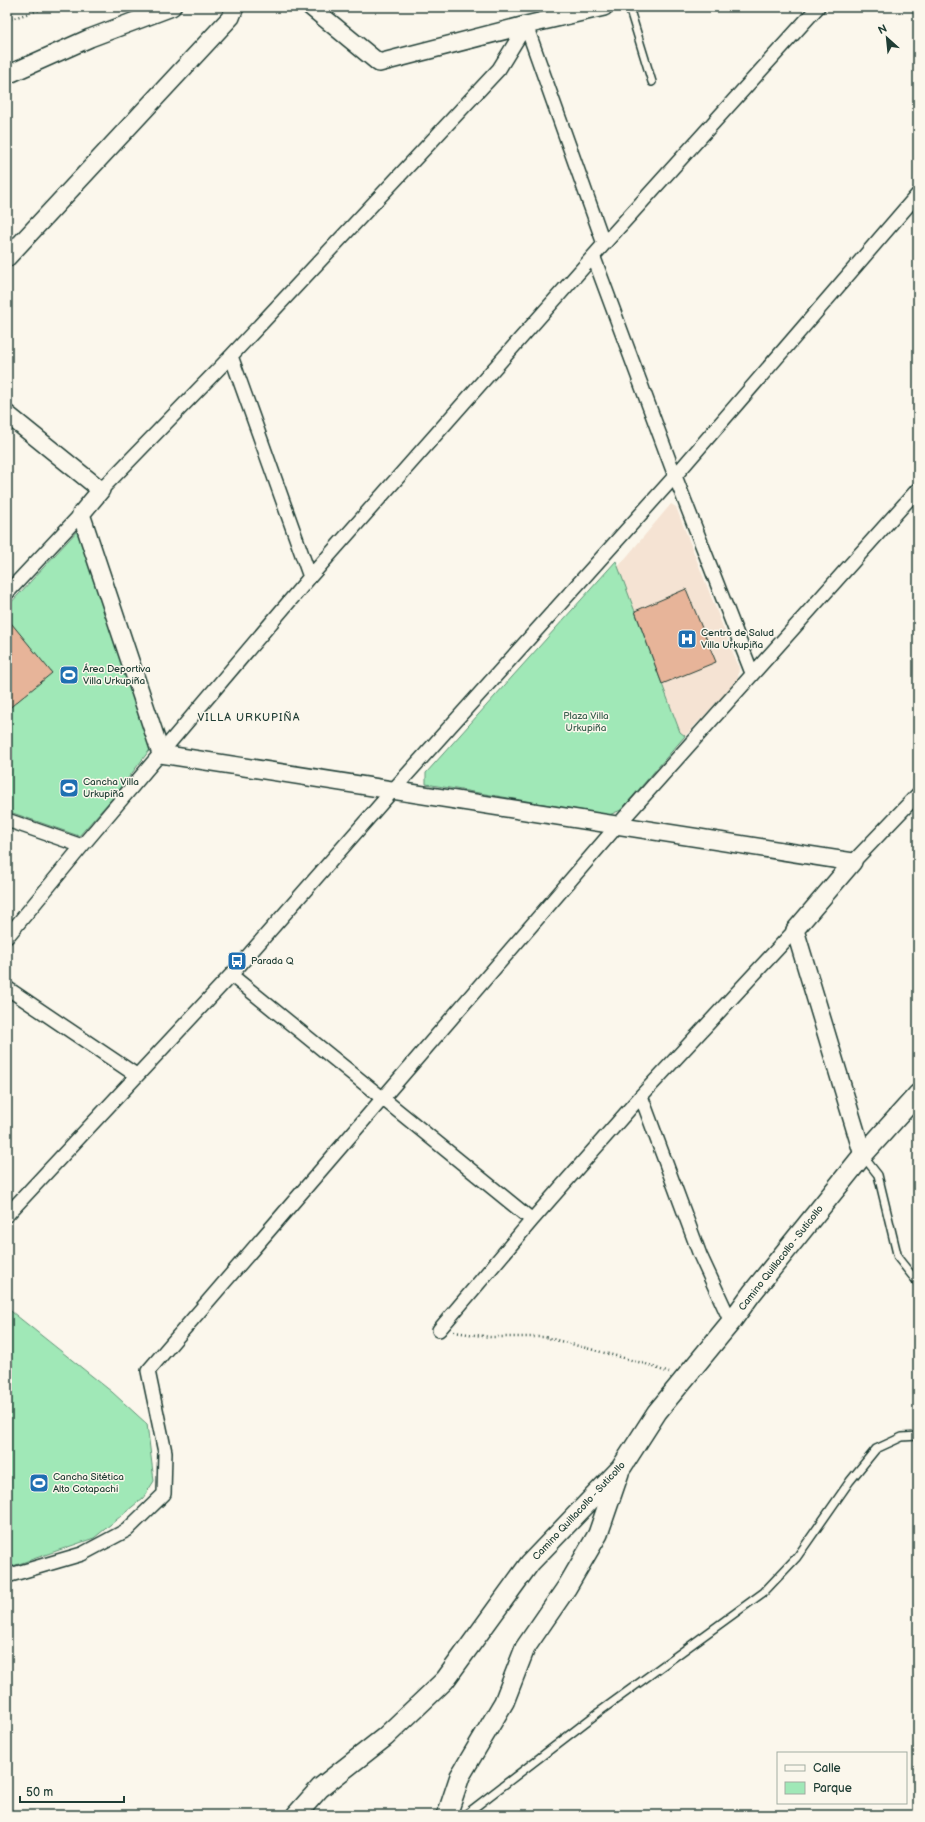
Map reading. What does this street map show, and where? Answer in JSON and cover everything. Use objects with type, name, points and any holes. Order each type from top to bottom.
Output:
[{"type":"main road","name":"Camino Quillacollo - Suticollo","points":[[296,1815],[320,1788],[386,1737],[445,1680],[530,1563],[621,1468],[657,1412],[731,1322],[752,1293],[863,1155],[918,1094]]},
{"type":"main road","points":[[447,1815],[460,1776],[504,1702],[525,1648],[567,1587],[598,1534],[621,1468]]},
{"type":"street","points":[[7,75],[90,38],[172,7]]},
{"type":"street","points":[[7,258],[231,17],[235,7]]},
{"type":"street","points":[[311,7],[379,62],[604,7]]},
{"type":"street","points":[[7,937],[82,846],[310,577],[594,258],[604,244],[818,7]]},
{"type":"street","points":[[526,25],[604,244]]},
{"type":"street","points":[[7,593],[81,514],[101,490],[231,356],[499,69],[526,25]]},
{"type":"street","points":[[7,1215],[230,975],[394,789],[675,476],[918,194]]},
{"type":"street","points":[[594,258],[675,476],[752,673]]},
{"type":"street","points":[[231,356],[310,577]]},
{"type":"street","points":[[7,414],[101,490]]},
{"type":"street","points":[[7,1576],[82,1554],[127,1530],[164,1494],[165,1452],[148,1371],[617,826],[752,673],[918,489]]},
{"type":"street","points":[[81,514],[161,754]]},
{"type":"street","points":[[161,754],[394,789],[617,826],[853,862]]},
{"type":"street","points":[[439,1330],[532,1220],[641,1096],[795,930],[853,862],[918,794]]},
{"type":"street","points":[[7,820],[82,846]]},
{"type":"street","points":[[795,930],[863,1155]]},
{"type":"street","points":[[230,975],[532,1220]]},
{"type":"street","points":[[7,988],[136,1075]]},
{"type":"street","points":[[641,1096],[700,1255],[731,1322]]},
{"type":"lane","points":[[629,7],[652,82]]},
{"type":"lane","points":[[863,1155],[878,1175],[898,1258],[918,1283]]},
{"type":"lane","points":[[465,1815],[599,1712],[764,1592],[797,1558],[850,1481],[876,1449],[902,1437],[918,1436]]},
{"type":"path","points":[[7,20],[49,7]]},
{"type":"path","points":[[439,1330],[490,1337],[545,1337],[646,1364],[684,1379]]},
{"type":"shaded area","name":"Centro de Salud Villa Urkupiña","points":[[671,504],[676,507],[739,668],[738,680],[685,736],[680,732],[618,567]]},
{"type":"green space","name":"Área Deportiva Villa Urkupiña","points":[[78,530],[155,743],[116,794],[79,836],[7,811],[7,607]]},
{"type":"green space","name":"Plaza Villa Urkupiña","points":[[616,561],[680,732],[685,736],[621,810],[609,815],[426,784],[426,773]]},
{"type":"green space","points":[[7,1308],[112,1392],[147,1424],[154,1481],[143,1498],[94,1538],[10,1567],[7,1565]]},
{"type":"building","name":"Centro de Salud Villa Urkupiña","points":[[686,589],[716,662],[662,684],[635,611]]},
{"type":"building","points":[[7,618],[52,673],[7,710]]},
{"type":"place","name":"Centro de Salud Villa Urkupiña","points":[[687,639]]},
{"type":"place","name":"Área Deportiva Villa Urkupiña","points":[[69,675]]},
{"type":"place","name":"Cancha Villa Urkupiña","points":[[69,788]]},
{"type":"place","name":"Parada Q","points":[[237,961]]},
{"type":"place","name":"Cancha Sitética Alto Cotapachi","points":[[39,1483]]},
{"type":"district","name":"VILLA URKUPIÑA","points":[[249,717]]}]
